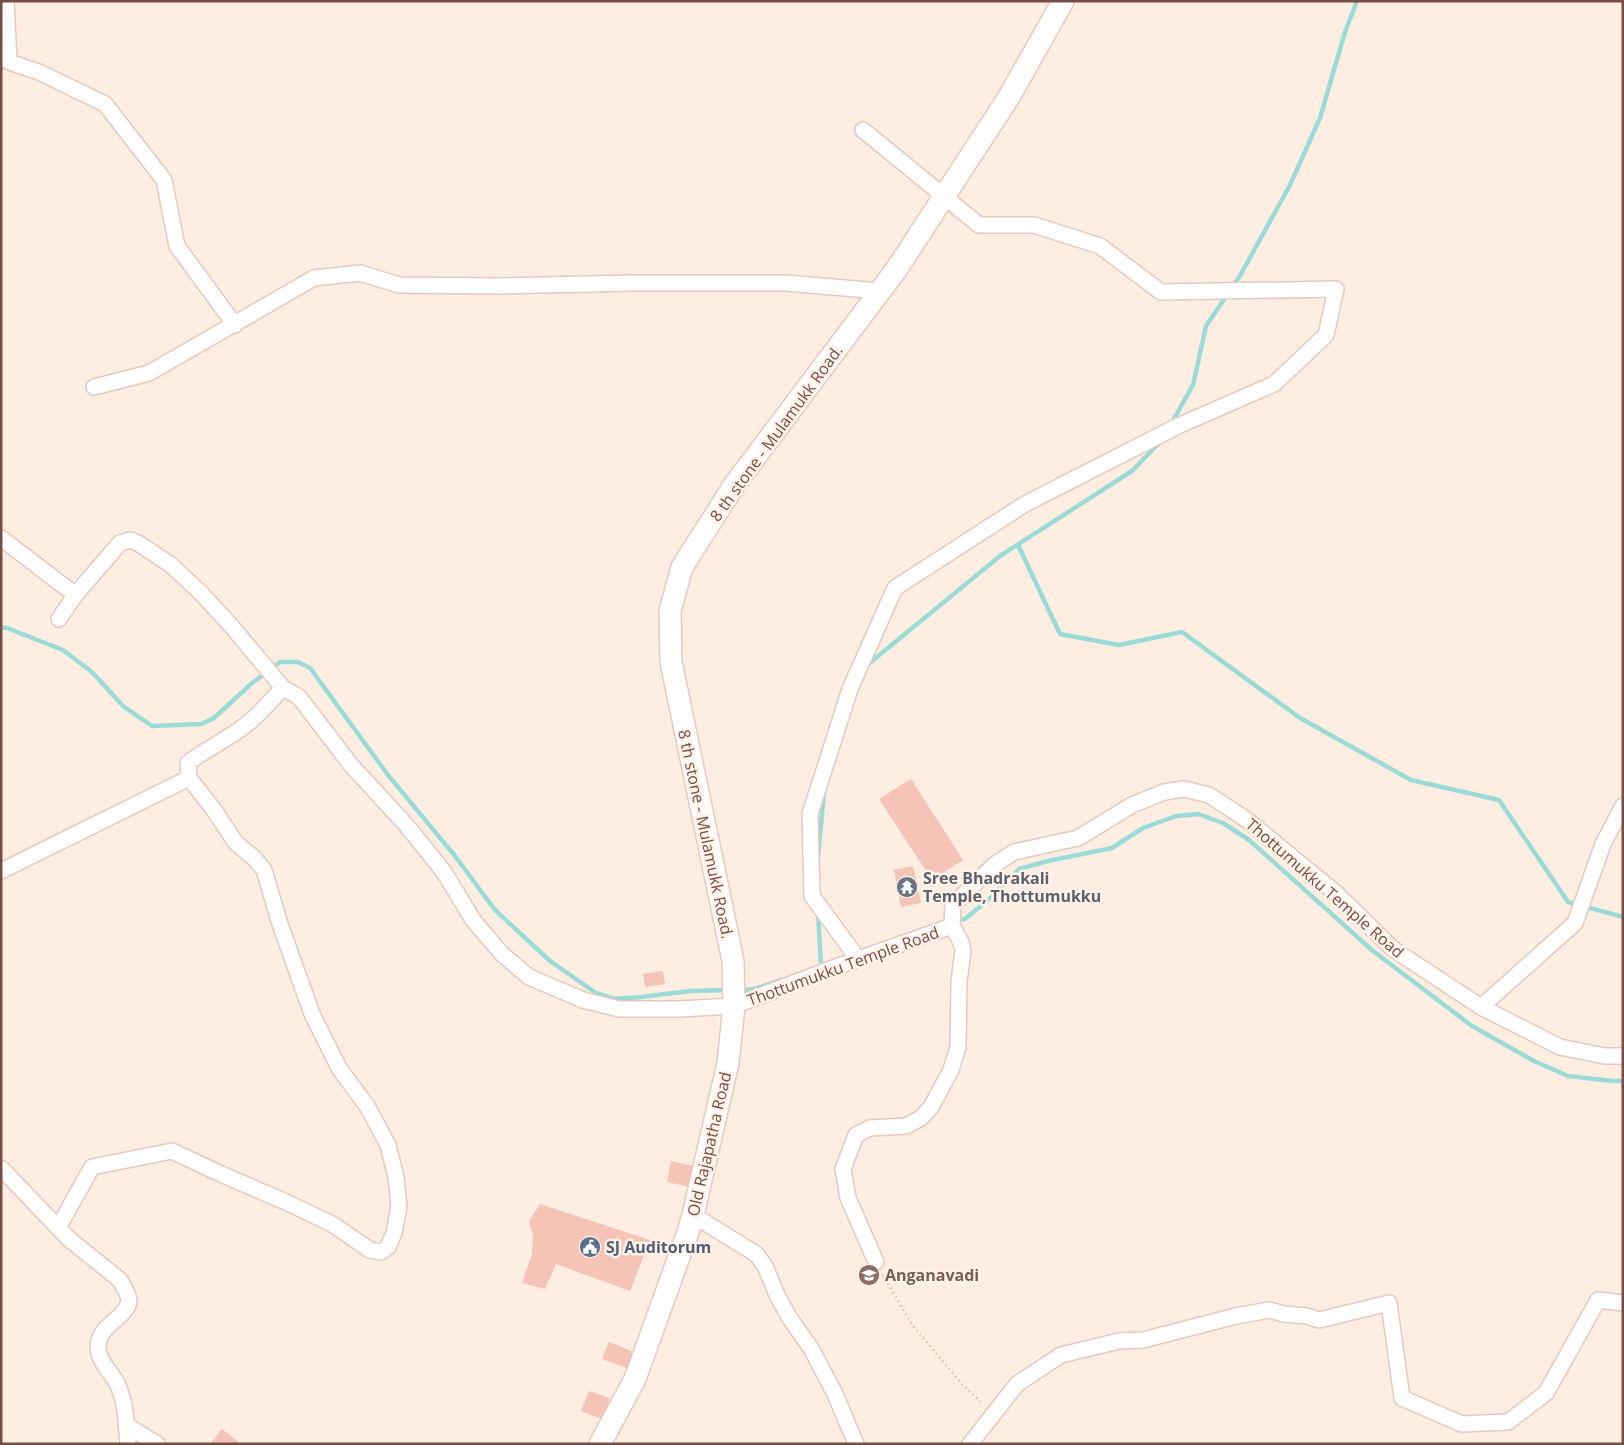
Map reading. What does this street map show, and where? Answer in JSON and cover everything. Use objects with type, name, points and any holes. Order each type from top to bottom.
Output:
[{"type":"main road","name":"8 th stone - Mulamukk Road.","points":[[734,976],[733,961],[671,662],[670,611],[682,568],[735,484],[896,270],[1009,97],[1063,1]]},
{"type":"main road","name":"Old Rajapatha Road","points":[[600,1444],[634,1379],[693,1215],[728,1063],[734,1003],[734,976]]},
{"type":"street","points":[[6,1],[9,62],[40,72],[105,104],[164,180],[177,246],[235,325]]},
{"type":"street","points":[[857,959],[812,896],[810,814],[850,689],[895,588],[1025,504],[1180,425],[1274,384],[1326,335],[1336,288],[1161,292],[1100,246],[1034,225],[979,225],[863,130]]},
{"type":"street","points":[[94,387],[149,373],[314,278],[360,273],[399,285],[500,286],[633,283],[786,283],[880,291]]},
{"type":"street","points":[[1,538],[76,594]]},
{"type":"street","name":"Thottumukku Temple Road","points":[[59,620],[76,594],[120,543],[130,540],[171,565],[202,594],[275,679],[299,697],[351,765],[407,826],[444,872],[473,920],[502,954],[529,977],[583,1000],[619,1009],[679,1009],[734,1003],[952,926],[953,906],[994,865],[1014,852],[1078,838],[1132,805],[1164,792],[1184,789],[1210,795],[1247,820],[1337,894],[1392,949],[1481,1007],[1560,1047],[1605,1056],[1623,1056]]},
{"type":"street","points":[[58,1228],[92,1167],[172,1151],[332,1224],[370,1250],[381,1252],[388,1247],[394,1234],[399,1206],[396,1177],[388,1145],[367,1106],[339,1068],[312,1014],[264,870],[236,842],[190,778],[188,763],[248,724],[275,679]]},
{"type":"street","points":[[1,871],[190,778]]},
{"type":"street","points":[[1481,1007],[1576,923],[1603,844],[1623,806]]},
{"type":"street","points":[[876,1262],[848,1198],[843,1169],[856,1135],[870,1128],[906,1126],[921,1118],[930,1107],[951,1070],[958,1047],[963,951],[961,942],[952,926]]},
{"type":"street","points":[[1,1168],[69,1239],[120,1280],[126,1289],[129,1300],[125,1311],[110,1324],[99,1339],[98,1348],[106,1368],[116,1381],[122,1397],[128,1444]]},
{"type":"street","points":[[693,1215],[756,1254],[765,1266],[789,1317],[812,1350],[835,1394],[856,1444]]},
{"type":"street","points":[[970,1444],[1017,1384],[1061,1354],[1118,1341],[1143,1340],[1236,1316],[1270,1310],[1284,1314],[1307,1316],[1319,1320],[1389,1303],[1402,1398],[1462,1424],[1508,1422],[1546,1393],[1598,1300],[1623,1303]]},
{"type":"street","points":[[126,1425],[157,1444]]},
{"type":"path","points":[[876,1262],[913,1326],[961,1383],[994,1413]]},
{"type":"building","points":[[911,779],[963,860],[932,880],[879,799]]},
{"type":"building","name":"Sree Bhadrakali Temple, Thottumukku","points":[[913,866],[921,903],[901,907],[894,870]]},
{"type":"building","points":[[663,971],[665,984],[645,987],[643,974]]},
{"type":"building","points":[[671,1161],[698,1167],[694,1188],[667,1182]]},
{"type":"building","name":"SJ Auditorum","points":[[540,1204],[650,1240],[630,1291],[556,1264],[545,1289],[522,1283],[532,1254],[533,1235],[529,1221]]},
{"type":"building","points":[[609,1342],[639,1354],[632,1370],[602,1359]]},
{"type":"building","points":[[589,1391],[610,1398],[602,1419],[581,1411]]},
{"type":"building","points":[[222,1429],[241,1444],[210,1444]]},
{"type":"waterway","points":[[1233,286],[1290,185],[1320,118],[1345,32],[1357,1]]},
{"type":"waterway","points":[[1171,424],[1193,385],[1206,326],[1227,295]]},
{"type":"waterway","points":[[866,666],[1000,556],[1132,471],[1159,443]]},
{"type":"waterway","points":[[1018,545],[1060,634],[1119,645],[1182,632],[1300,718],[1411,780],[1499,800],[1568,902],[1623,917]]},
{"type":"waterway","points":[[1,627],[63,650],[92,672],[123,706],[152,726],[201,724],[214,718],[251,684],[280,662],[298,662],[310,668],[388,775],[455,856],[495,910],[550,961],[596,993],[614,999],[690,991],[728,990]]},
{"type":"waterway","points":[[818,857],[824,792]]},
{"type":"waterway","points":[[954,921],[965,919],[988,900],[1019,869],[1112,848],[1143,828],[1176,816],[1198,814],[1223,823],[1249,840],[1373,951],[1472,1026],[1534,1061],[1568,1076],[1623,1081]]},
{"type":"waterway","points":[[818,912],[821,966]]},
{"type":"waterway","points":[[741,990],[755,989],[781,980]]},
{"type":"place","name":"Sree Bhadrakali Temple, Thottumukku","points":[[907,887]]},
{"type":"place","name":"SJ Auditorum","points":[[590,1247]]},
{"type":"place","name":"Anganavadi","points":[[869,1275]]}]
